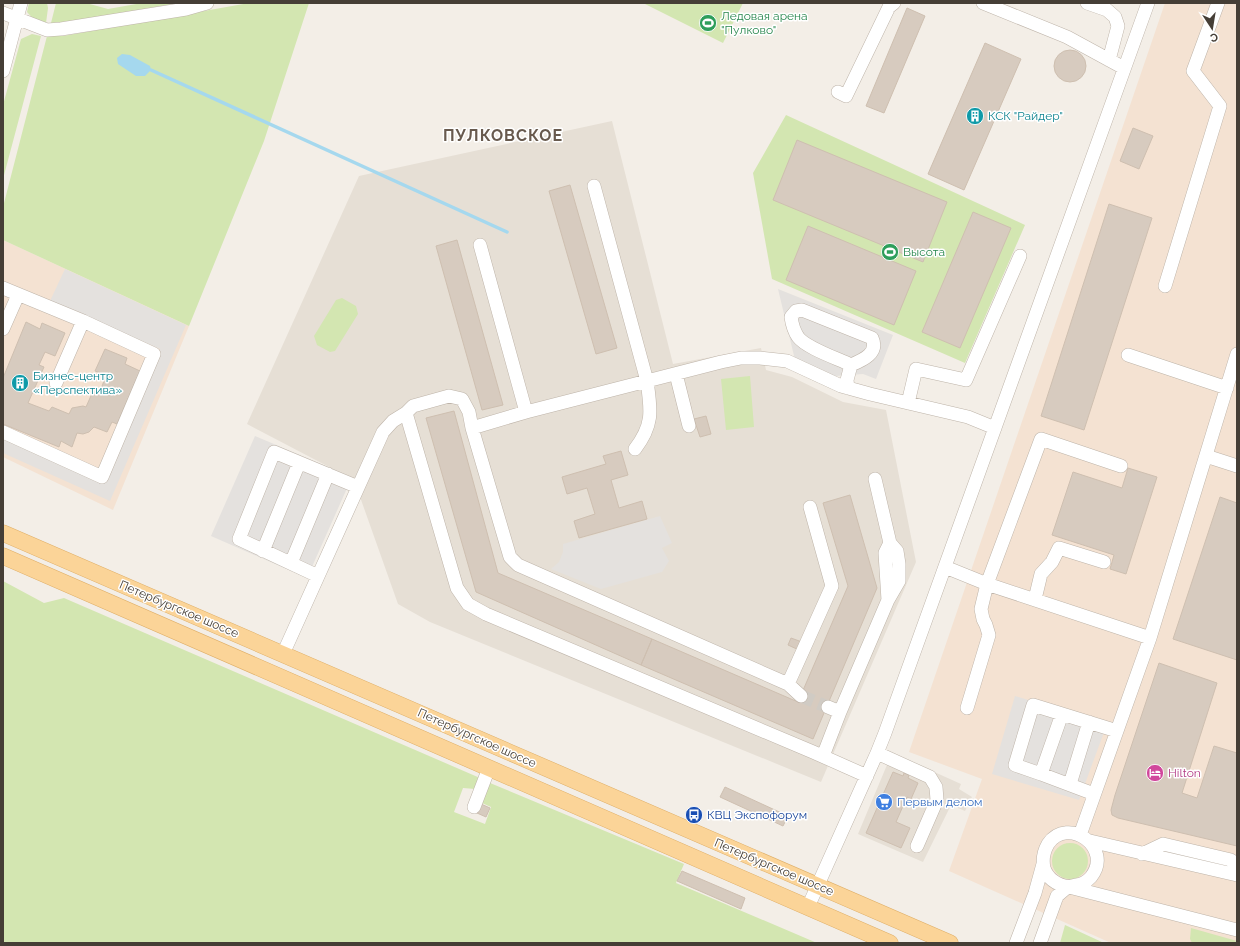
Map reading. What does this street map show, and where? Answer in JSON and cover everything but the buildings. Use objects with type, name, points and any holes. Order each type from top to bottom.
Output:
[{"type":"main road","name":"Петербургское шоссе","points":[[3,532],[950,943]]},
{"type":"main road","name":"Петербургское шоссе","points":[[3,556],[890,943]]},
{"type":"street","points":[[3,71],[21,3]]},
{"type":"street","points":[[3,14],[47,30],[186,9],[207,3]]},
{"type":"street","points":[[838,92],[846,96],[889,7],[894,3]]},
{"type":"street","points":[[984,3],[1067,37],[1124,68]]},
{"type":"street","points":[[1087,3],[1107,10],[1115,16],[1118,26],[1109,60]]},
{"type":"street","points":[[808,907],[877,753],[1148,3]]},
{"type":"street","points":[[1165,286],[1220,106],[1193,71],[1218,3]]},
{"type":"street","points":[[594,186],[647,381],[650,406],[649,421],[644,437],[635,449]]},
{"type":"street","points":[[480,245],[526,412]]},
{"type":"street","points":[[908,403],[916,369],[966,380],[1020,256]]},
{"type":"street","points":[[3,288],[83,321],[154,354],[102,477],[3,432]]},
{"type":"street","points":[[3,329],[18,295]]},
{"type":"street","points":[[802,310],[872,338],[874,343],[873,351],[864,360],[851,365],[806,344],[799,338],[793,327],[791,317],[796,311],[802,310]]},
{"type":"street","points":[[56,383],[83,321]]},
{"type":"street","points":[[1085,838],[1094,794],[1150,638],[1237,354]]},
{"type":"street","points":[[1128,355],[1227,388]]},
{"type":"street","points":[[472,428],[526,412],[728,361],[741,358],[760,358],[788,361],[848,388],[968,417],[995,428]]},
{"type":"street","points":[[848,388],[847,380],[851,365]]},
{"type":"street","points":[[676,374],[689,426]]},
{"type":"street","points":[[283,654],[383,432],[393,421],[406,413],[413,406],[449,396],[462,399],[469,412],[472,428],[510,557],[518,565],[788,684],[801,696]]},
{"type":"street","points":[[406,413],[457,588],[468,604],[486,614],[867,776]]},
{"type":"street","points":[[967,708],[988,635],[980,609],[987,584],[1041,439],[1121,466]]},
{"type":"street","points":[[318,576],[238,539],[274,452],[358,487]]},
{"type":"street","points":[[1206,456],[1237,466]]},
{"type":"street","points":[[263,550],[299,462]]},
{"type":"street","points":[[291,563],[328,474]]},
{"type":"street","points":[[822,756],[888,600],[885,553],[890,543],[875,479]]},
{"type":"street","points":[[788,684],[832,586],[810,507]]},
{"type":"street","points":[[1035,600],[1041,574],[1052,562],[1059,548],[1104,562]]},
{"type":"street","points":[[945,567],[987,584],[1150,638]]},
{"type":"street","points":[[1094,794],[1015,765],[1033,705],[1117,731]]},
{"type":"street","points":[[828,707],[840,712]]},
{"type":"street","points":[[1041,774],[1062,714]]},
{"type":"street","points":[[1070,784],[1089,722]]},
{"type":"street","points":[[877,753],[930,777],[936,787],[937,800],[917,846]]},
{"type":"street","points":[[474,808],[489,768]]},
{"type":"street","points":[[1016,943],[1036,893],[1046,848],[1053,839],[1064,833],[1072,833],[1142,854],[1237,875]]},
{"type":"street","points":[[1040,943],[1057,896],[1063,890],[1085,883],[1091,878],[1095,871],[1097,855],[1094,848],[1085,838]]},
{"type":"street","points":[[1142,854],[1162,844],[1231,860],[1237,868]]},
{"type":"street","points":[[1043,864],[1045,872],[1050,878],[1062,886],[1237,930]]},
{"type":"shaded area","points":[[1165,3],[1237,3],[1237,943],[1111,943],[949,871],[982,779],[909,752]]},
{"type":"shaded area","points":[[612,121],[673,364],[761,348],[766,370],[792,377],[843,402],[886,410],[916,562],[821,782],[430,622],[398,604],[354,480],[247,424],[359,176]]},
{"type":"shaded area","points":[[3,240],[189,326],[113,510],[3,457]]},
{"type":"shaded area","points":[[65,269],[186,325],[110,501],[3,453],[3,438],[103,481],[160,349],[50,301]]},
{"type":"shaded area","points":[[778,289],[893,335],[876,379],[863,374],[835,376],[795,360]]},
{"type":"shaded area","points":[[255,436],[352,477],[307,578],[211,536]]},
{"type":"shaded area","points":[[660,516],[672,543],[662,548],[669,561],[662,572],[601,589],[551,569],[559,562],[563,552],[563,544]]},
{"type":"shaded area","points":[[1015,696],[1107,724],[1079,800],[992,774]]},
{"type":"shaded area","points":[[892,753],[961,784],[959,789],[972,797],[965,811],[951,805],[923,862],[858,834]]},
{"type":"green space","points":[[29,3],[47,3],[48,8],[46,23],[36,22],[27,12]]},
{"type":"green space","points":[[56,3],[86,3],[108,9],[142,3],[179,3],[72,21],[51,23]]},
{"type":"green space","points":[[249,3],[309,3],[264,141],[189,326],[3,240],[3,207],[47,36],[63,36]]},
{"type":"green space","name":"Ледовая арена \"Пулково\"","points":[[643,3],[743,3],[723,43]]},
{"type":"green space","points":[[32,34],[41,36],[3,179],[3,105],[21,39]]},
{"type":"green space","name":"Высота","points":[[786,115],[1025,225],[965,363],[772,279],[753,173]]},
{"type":"green space","points":[[342,298],[356,306],[358,314],[335,351],[330,352],[317,345],[314,336],[336,300]]},
{"type":"green space","points":[[750,376],[754,427],[726,430],[721,379]]},
{"type":"green space","points":[[3,581],[44,603],[64,598],[480,778],[475,789],[463,788],[454,812],[485,824],[491,807],[482,803],[490,783],[684,864],[676,883],[817,943],[3,943]]},
{"type":"green space","points":[[1074,843],[1083,848],[1087,854],[1087,868],[1083,874],[1074,879],[1066,879],[1057,874],[1053,868],[1052,857],[1057,848],[1063,844]]},
{"type":"green space","points":[[1065,925],[1104,943],[1060,943]]},
{"type":"green space","points":[[1191,928],[1237,941],[1237,943],[1192,943],[1190,939]]},
{"type":"water","points":[[122,54],[130,55],[150,66],[151,70],[145,76],[136,76],[118,64],[117,58]]},
{"type":"waterway","points":[[151,70],[507,232]]},
{"type":"tunnel","points":[[801,696],[828,707]]},
{"type":"place","name":"Ледовая арена \"Пулково\"","points":[[708,23]]},
{"type":"place","name":"КСК \"Райдер\"","points":[[975,116]]},
{"type":"place","name":"Высота","points":[[890,252]]},
{"type":"place","name":"Бизнес-центр «Перспектива»","points":[[20,383]]},
{"type":"place","name":"Hilton","points":[[1155,773]]},
{"type":"place","name":"Первым делом","points":[[884,802]]},
{"type":"place","name":"КВЦ Экспофорум","points":[[694,815]]},
{"type":"district","name":"ПУЛКОВСКОЕ","points":[[503,135]]}]
